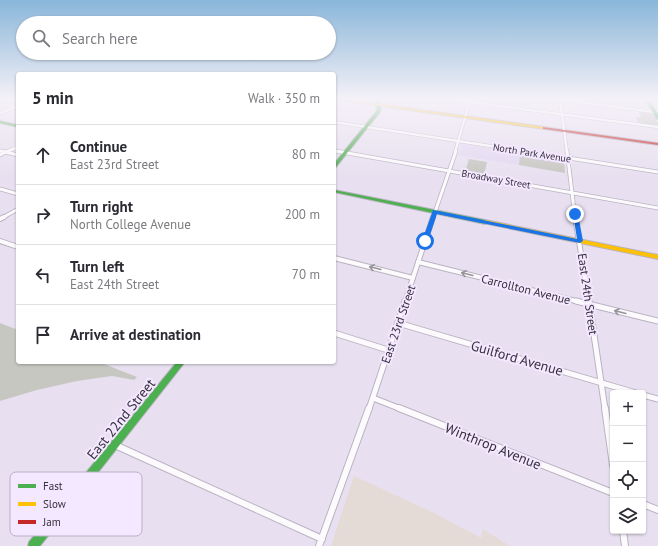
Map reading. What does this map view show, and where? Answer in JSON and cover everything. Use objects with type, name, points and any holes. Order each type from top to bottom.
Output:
[{"type":"main road","points":[[522,125],[658,144]]},
{"type":"main road","points":[[336,164],[366,127]]},
{"type":"main road","points":[[336,191],[658,257]]},
{"type":"main road","name":"East 22nd Street","points":[[93,472],[179,364]]},
{"type":"main road","name":"East 22nd Street","points":[[33,546],[41,536]]},
{"type":"street","name":"North Park Avenue","points":[[356,125],[658,172]]},
{"type":"street","name":"East 23rd Street","points":[[319,546],[373,398],[463,125]]},
{"type":"street","name":"East 24th Street","points":[[563,125],[613,462]]},
{"type":"street","points":[[647,125],[658,127]]},
{"type":"street","points":[[0,155],[16,148]]},
{"type":"street","points":[[0,150],[16,154]]},
{"type":"street","name":"Broadway Street","points":[[336,151],[658,208]]},
{"type":"street","points":[[0,189],[16,193]]},
{"type":"street","points":[[0,219],[16,210]]},
{"type":"street","points":[[0,241],[16,246]]},
{"type":"street","points":[[336,259],[413,278]]},
{"type":"street","name":"Carrollton Avenue","points":[[418,262],[658,321]]},
{"type":"street","name":"Guilford Avenue","points":[[398,323],[626,390]]},
{"type":"street","points":[[336,334],[388,350]]},
{"type":"street","points":[[646,396],[658,399]]},
{"type":"street","name":"Winthrop Avenue","points":[[373,398],[610,493]]},
{"type":"street","points":[[115,445],[322,539]]},
{"type":"street","points":[[646,505],[658,510]]},
{"type":"street","points":[[623,534],[625,546]]},
{"type":"shaded area","points":[[462,144],[520,153],[519,165],[458,155]]},
{"type":"shaded area","points":[[520,153],[564,160],[565,173],[519,165]]},
{"type":"shaded area","points":[[469,159],[487,162],[484,175],[465,172]]},
{"type":"shaded area","points":[[0,323],[16,329],[16,364],[104,364],[137,377],[134,380],[112,376],[77,381],[37,390],[0,401]]},
{"type":"shaded area","points":[[354,476],[432,512],[481,538],[483,529],[510,546],[331,546]]},
{"type":"traffic: fast","points":[[336,164],[367,125]]},
{"type":"traffic: fast","points":[[336,191],[485,222]]},
{"type":"traffic: fast","points":[[93,472],[179,364]]},
{"type":"traffic: fast","points":[[33,546],[41,536]]},
{"type":"traffic: slow","points":[[526,125],[544,128]]},
{"type":"traffic: slow","points":[[485,222],[658,257]]},
{"type":"traffic: jam","points":[[544,128],[658,144]]},
{"type":"route","points":[[425,241],[435,212],[580,241],[578,237],[575,214]]}]
